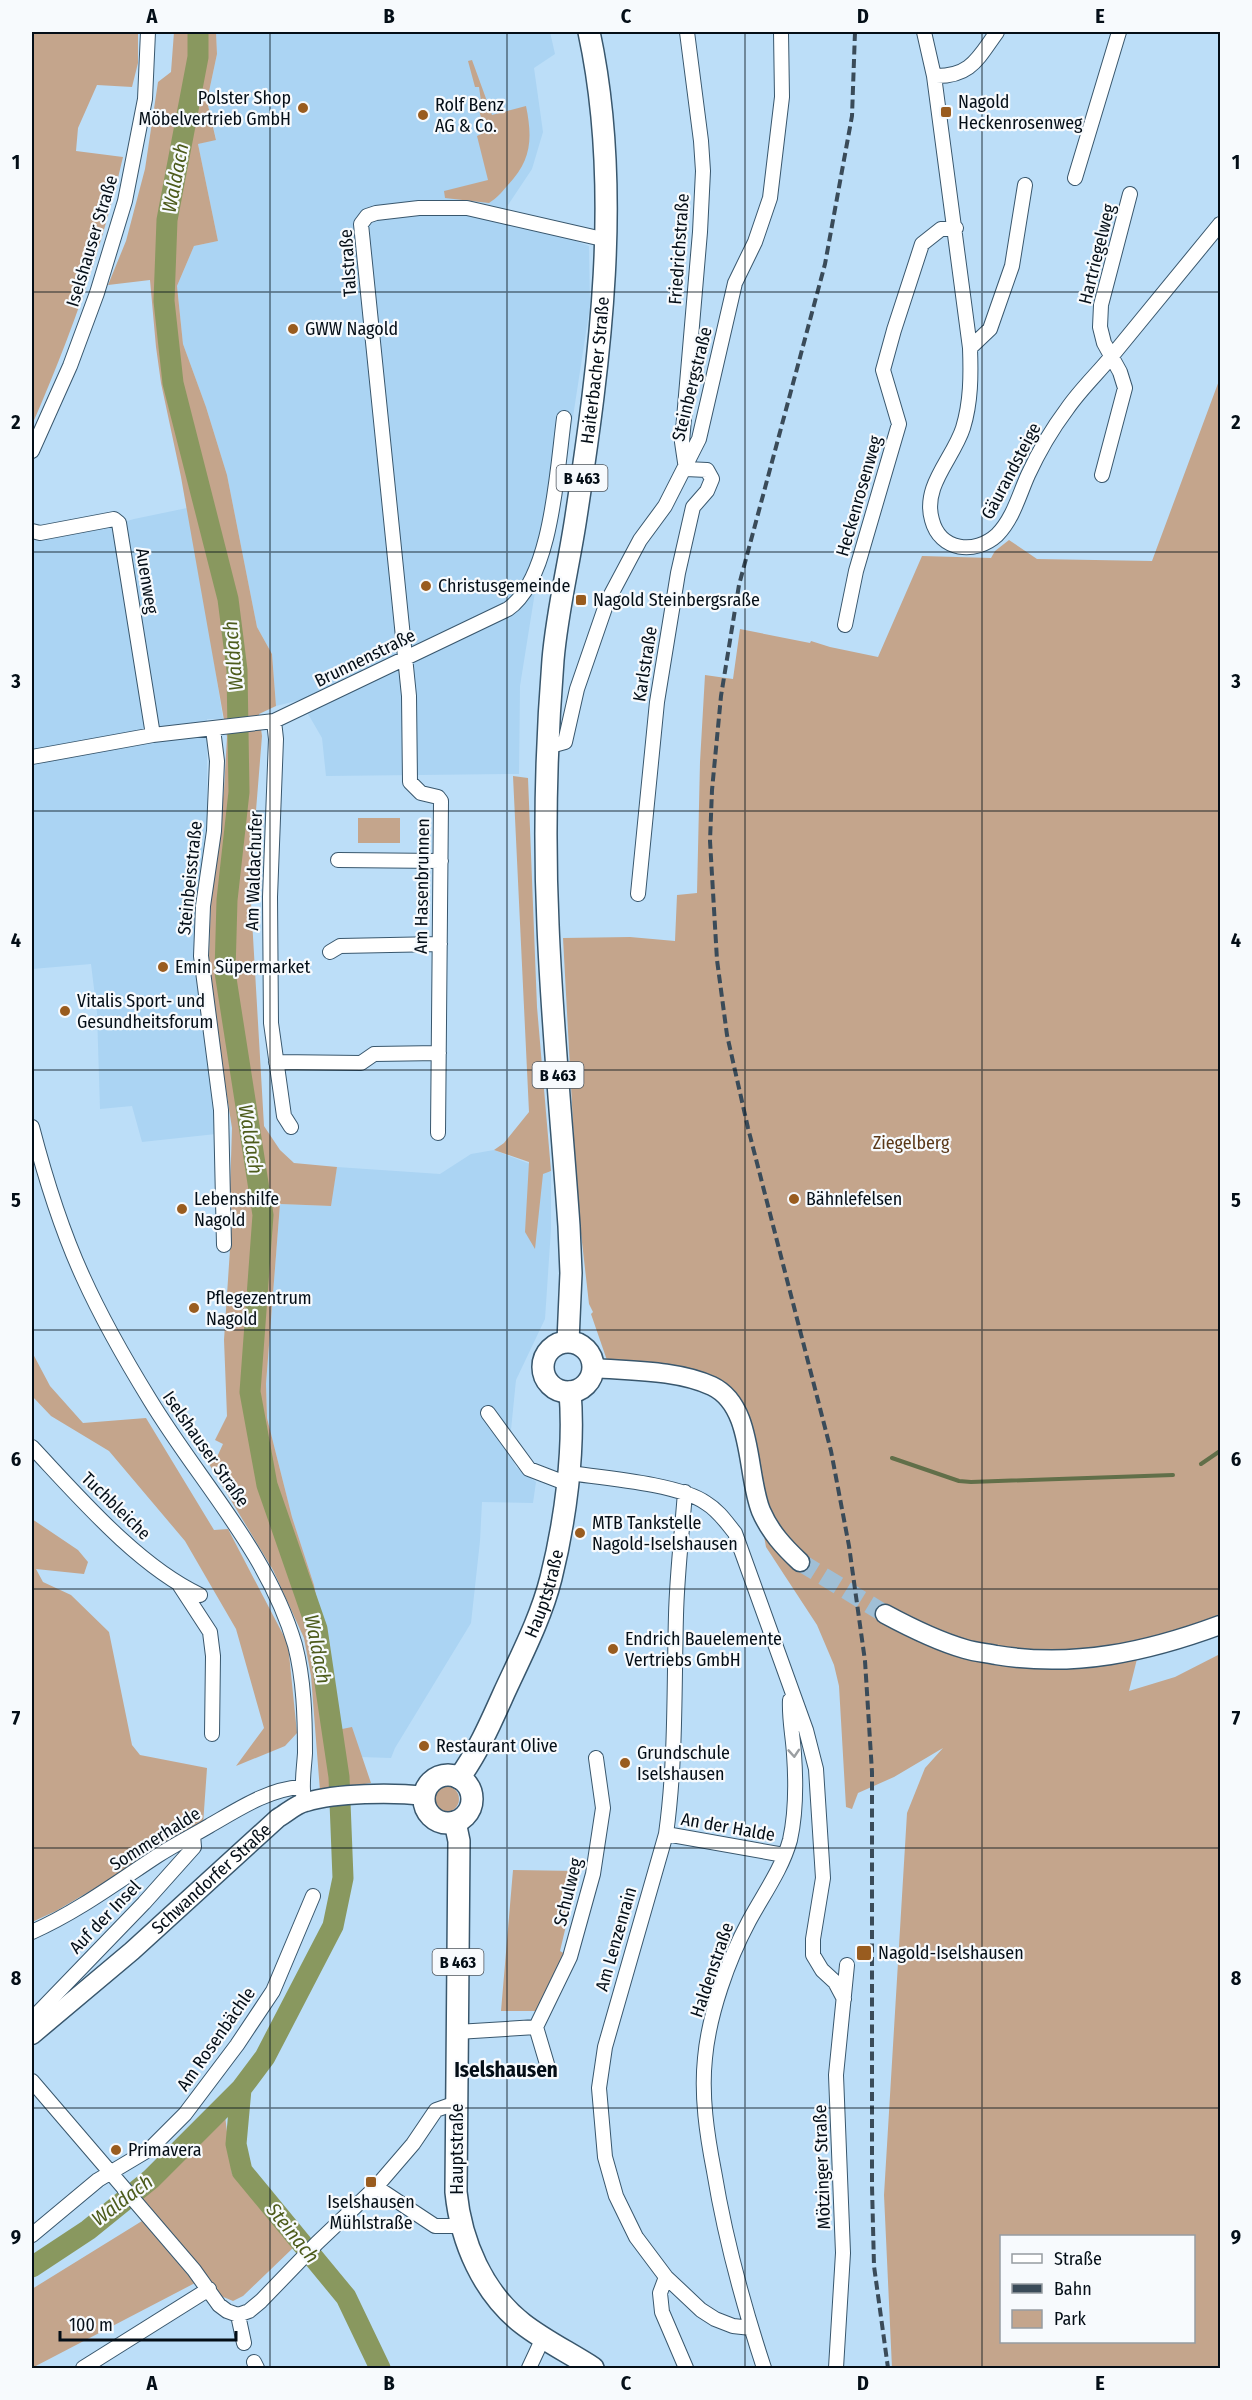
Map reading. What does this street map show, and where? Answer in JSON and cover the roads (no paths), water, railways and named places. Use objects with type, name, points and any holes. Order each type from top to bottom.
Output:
[{"type":"main road","name":"Haiterbacher Straße","points":[[568,1341],[571,1273],[548,924],[547,747],[554,655],[589,431],[603,295],[605,238],[603,133],[589,32]]},
{"type":"main road","points":[[568,1341],[584,1347],[589,1353],[594,1368],[589,1382],[584,1387],[570,1392],[555,1388],[549,1383],[543,1368],[547,1352],[560,1342],[568,1341]]},
{"type":"main road","name":"Hauptstraße","points":[[459,1778],[492,1720],[541,1608],[551,1578],[568,1478],[570,1392]]},
{"type":"main road","points":[[452,1775],[459,1778],[470,1789],[471,1804],[462,1818],[455,1822],[439,1822],[426,1811],[423,1796],[426,1789],[436,1778],[452,1775]]},
{"type":"main road","name":"Hauptstraße","points":[[455,1822],[459,1841],[456,2193],[460,2226],[470,2252],[487,2284],[522,2324],[543,2338]]},
{"type":"main road","name":"B 463","points":[[543,2338],[593,2368]]},
{"type":"street","name":"Iselshauser Straße","points":[[32,451],[70,366],[97,293],[125,201],[145,99],[148,32]]},
{"type":"street","name":"Friedrichstraße","points":[[686,469],[682,442],[700,232],[702,171],[701,141],[687,32]]},
{"type":"street","name":"Steinbergstraße","points":[[547,747],[565,742],[577,689],[607,602],[640,540],[665,506],[686,469],[699,439],[735,283],[754,242],[770,198],[782,97],[781,32]]},
{"type":"street","name":"Gäurandsteige","points":[[924,32],[934,76],[956,228],[970,348],[971,389],[963,429],[932,491],[929,508],[932,523],[949,544],[959,548],[970,548],[984,544],[997,534],[1015,508],[1043,445],[1068,407],[1221,224]]},
{"type":"street","points":[[934,76],[946,77],[972,67],[997,32]]},
{"type":"street","points":[[1075,178],[1119,32]]},
{"type":"street","points":[[970,348],[990,329],[1012,266],[1024,185]]},
{"type":"street","name":"Hartriegelweg","points":[[1102,475],[1125,388],[1120,372],[1104,343],[1100,327],[1101,305],[1130,194]]},
{"type":"street","name":"Talstraße","points":[[405,658],[361,224],[364,219],[376,213],[419,208],[467,208],[605,238]]},
{"type":"street","name":"Heckenrosenweg","points":[[846,625],[856,571],[899,424],[883,370],[894,330],[922,244],[941,229],[956,228]]},
{"type":"street","name":"Brunnenstraße","points":[[32,757],[153,735],[268,722],[519,602],[536,572],[551,515],[564,418]]},
{"type":"street","name":"Karlstraße","points":[[638,894],[657,702],[678,573],[687,525],[693,507],[707,490],[712,479],[707,470],[686,469]]},
{"type":"street","name":"Auenweg","points":[[32,531],[40,533],[114,519],[119,523],[153,735]]},
{"type":"street","name":"Am Hasenbrunnen","points":[[405,658],[409,696],[410,782],[421,793],[438,797],[441,801],[438,1133]]},
{"type":"street","name":"Am Waldachufer","points":[[268,722],[276,739],[270,908],[271,1023],[284,1116],[291,1127]]},
{"type":"street","name":"Steinbeisstraße","points":[[213,729],[217,761],[214,831],[203,906],[201,956],[221,1110],[224,1245]]},
{"type":"street","points":[[338,860],[441,861]]},
{"type":"street","points":[[330,952],[340,946],[440,944]]},
{"type":"street","points":[[276,1062],[361,1063],[374,1054],[439,1053]]},
{"type":"street","name":"Iselshauser Straße","points":[[32,1127],[61,1221],[83,1277],[151,1401],[233,1519],[260,1564],[283,1612],[295,1645],[305,1710],[302,1795]]},
{"type":"street","points":[[594,1368],[662,1374],[693,1380],[714,1387],[734,1405],[744,1429],[753,1481],[761,1510],[782,1544],[800,1562]]},
{"type":"street","points":[[488,1413],[529,1468],[568,1478],[685,1492],[720,1513],[735,1533],[794,1697],[816,1769],[823,1878],[813,1939],[813,1955],[822,1970],[835,1982],[844,1999]]},
{"type":"street","name":"Tuchbleiche","points":[[32,1447],[84,1502],[141,1555],[180,1586],[200,1595]]},
{"type":"street","name":"Am Lenzenrain","points":[[685,1492],[676,1612],[674,1730],[666,1834],[612,2017],[599,2088],[605,2157],[616,2196],[636,2237],[666,2277],[700,2310],[733,2326],[751,2328]]},
{"type":"street","name":"Tuchbleiche","points":[[180,1586],[210,1632],[213,1656],[212,1734]]},
{"type":"street","points":[[885,1614],[934,1639],[967,1650],[1020,1659],[1051,1661],[1090,1658],[1140,1650],[1221,1625]]},
{"type":"street","name":"Haldenstraße","points":[[764,2368],[722,2219],[706,2127],[705,2059],[714,2010],[732,1961],[748,1923],[784,1855],[789,1840],[795,1803],[794,1754],[789,1713],[790,1700],[794,1697]]},
{"type":"street","name":"Schulweg","points":[[536,2026],[570,1957],[593,1876],[603,1808],[596,1758]]},
{"type":"street","name":"Sommerhalde","points":[[32,1932],[52,1923],[159,1855],[262,1797],[290,1788],[302,1795]]},
{"type":"street","name":"Schwandorfer Straße","points":[[32,2035],[132,1951],[302,1795],[332,1798],[406,1794],[423,1796]]},
{"type":"street","name":"An der Halde","points":[[666,1834],[784,1855]]},
{"type":"street","name":"Auf der Insel","points":[[32,2019],[144,1903],[194,1847],[193,1835]]},
{"type":"street","name":"Am Rosenbächle","points":[[32,2235],[98,2180],[116,2178],[150,2149],[184,2114],[237,2045],[273,1991],[313,1896]]},
{"type":"street","name":"Mötzinger Straße","points":[[836,2368],[843,2253],[836,2075],[847,1965]]},
{"type":"street","points":[[457,2032],[536,2026],[546,2064]]},
{"type":"street","points":[[32,2081],[210,2289],[219,2305],[227,2312],[238,2315],[249,2311],[261,2301],[376,2187],[413,2144],[436,2110],[456,2103]]},
{"type":"street","points":[[376,2187],[435,2226],[460,2226]]},
{"type":"street","points":[[666,2277],[660,2293],[662,2312],[686,2368]]},
{"type":"street","points":[[83,2368],[210,2289]]},
{"type":"street","points":[[238,2315],[244,2343]]},
{"type":"street","points":[[529,2368],[543,2338]]},
{"type":"waterway","name":"Waldach","points":[[32,2267],[88,2230],[151,2179],[241,2089],[265,2057],[333,1926],[343,1878],[339,1777],[317,1629],[267,1485],[250,1392],[263,1215],[225,972],[227,900],[239,792],[237,670],[228,599],[173,383],[164,301],[167,220],[198,57],[198,32]]},
{"type":"waterway","points":[[1201,1464],[1220,1451]]},
{"type":"waterway","points":[[892,1458],[959,1481],[971,1482],[1173,1475]]},
{"type":"waterway","name":"Steinach","points":[[241,2089],[236,2144],[242,2171],[346,2297],[380,2368]]},
{"type":"tunnel","points":[[800,1562],[885,1614]]},
{"type":"railway","points":[[855,32],[852,116],[825,264],[739,585],[721,696],[712,790],[710,841],[717,960],[727,1035],[748,1128],[831,1451],[849,1546],[865,1661],[872,1772],[874,2266],[888,2368]]},
{"type":"place","name":"Polster Shop Möbelvertrieb GmbH","points":[[303,108]]},
{"type":"place","name":"Nagold Heckenrosenweg","points":[[946,112]]},
{"type":"place","name":"Rolf Benz AG & Co.","points":[[423,115]]},
{"type":"place","name":"GWW Nagold","points":[[293,329]]},
{"type":"place","name":"Christusgemeinde","points":[[426,586]]},
{"type":"place","name":"Nagold Steinbergsraße","points":[[581,600]]},
{"type":"place","name":"Emin Süpermarket","points":[[163,967]]},
{"type":"place","name":"Vitalis Sport- und Gesundheitsforum","points":[[65,1011]]},
{"type":"place","name":"Bähnlefelsen","points":[[794,1199]]},
{"type":"place","name":"Lebenshilfe Nagold","points":[[182,1209]]},
{"type":"place","name":"Pflegezentrum Nagold","points":[[194,1308]]},
{"type":"place","name":"MTB Tankstelle Nagold-Iselshausen","points":[[580,1533]]},
{"type":"place","name":"Endrich Bauelemente Vertriebs GmbH","points":[[613,1649]]},
{"type":"place","name":"Restaurant Olive","points":[[424,1746]]},
{"type":"place","name":"Grundschule Iselshausen","points":[[625,1763]]},
{"type":"place","name":"Nagold-Iselshausen","points":[[864,1953]]},
{"type":"place","name":"Primavera","points":[[116,2150]]},
{"type":"place","name":"Iselshausen Mühlstraße","points":[[371,2182]]},
{"type":"district","name":"Iselshausen","points":[[506,2070]]},
{"type":"park label","name":"Ziegelberg","points":[[911,1143]]}]
